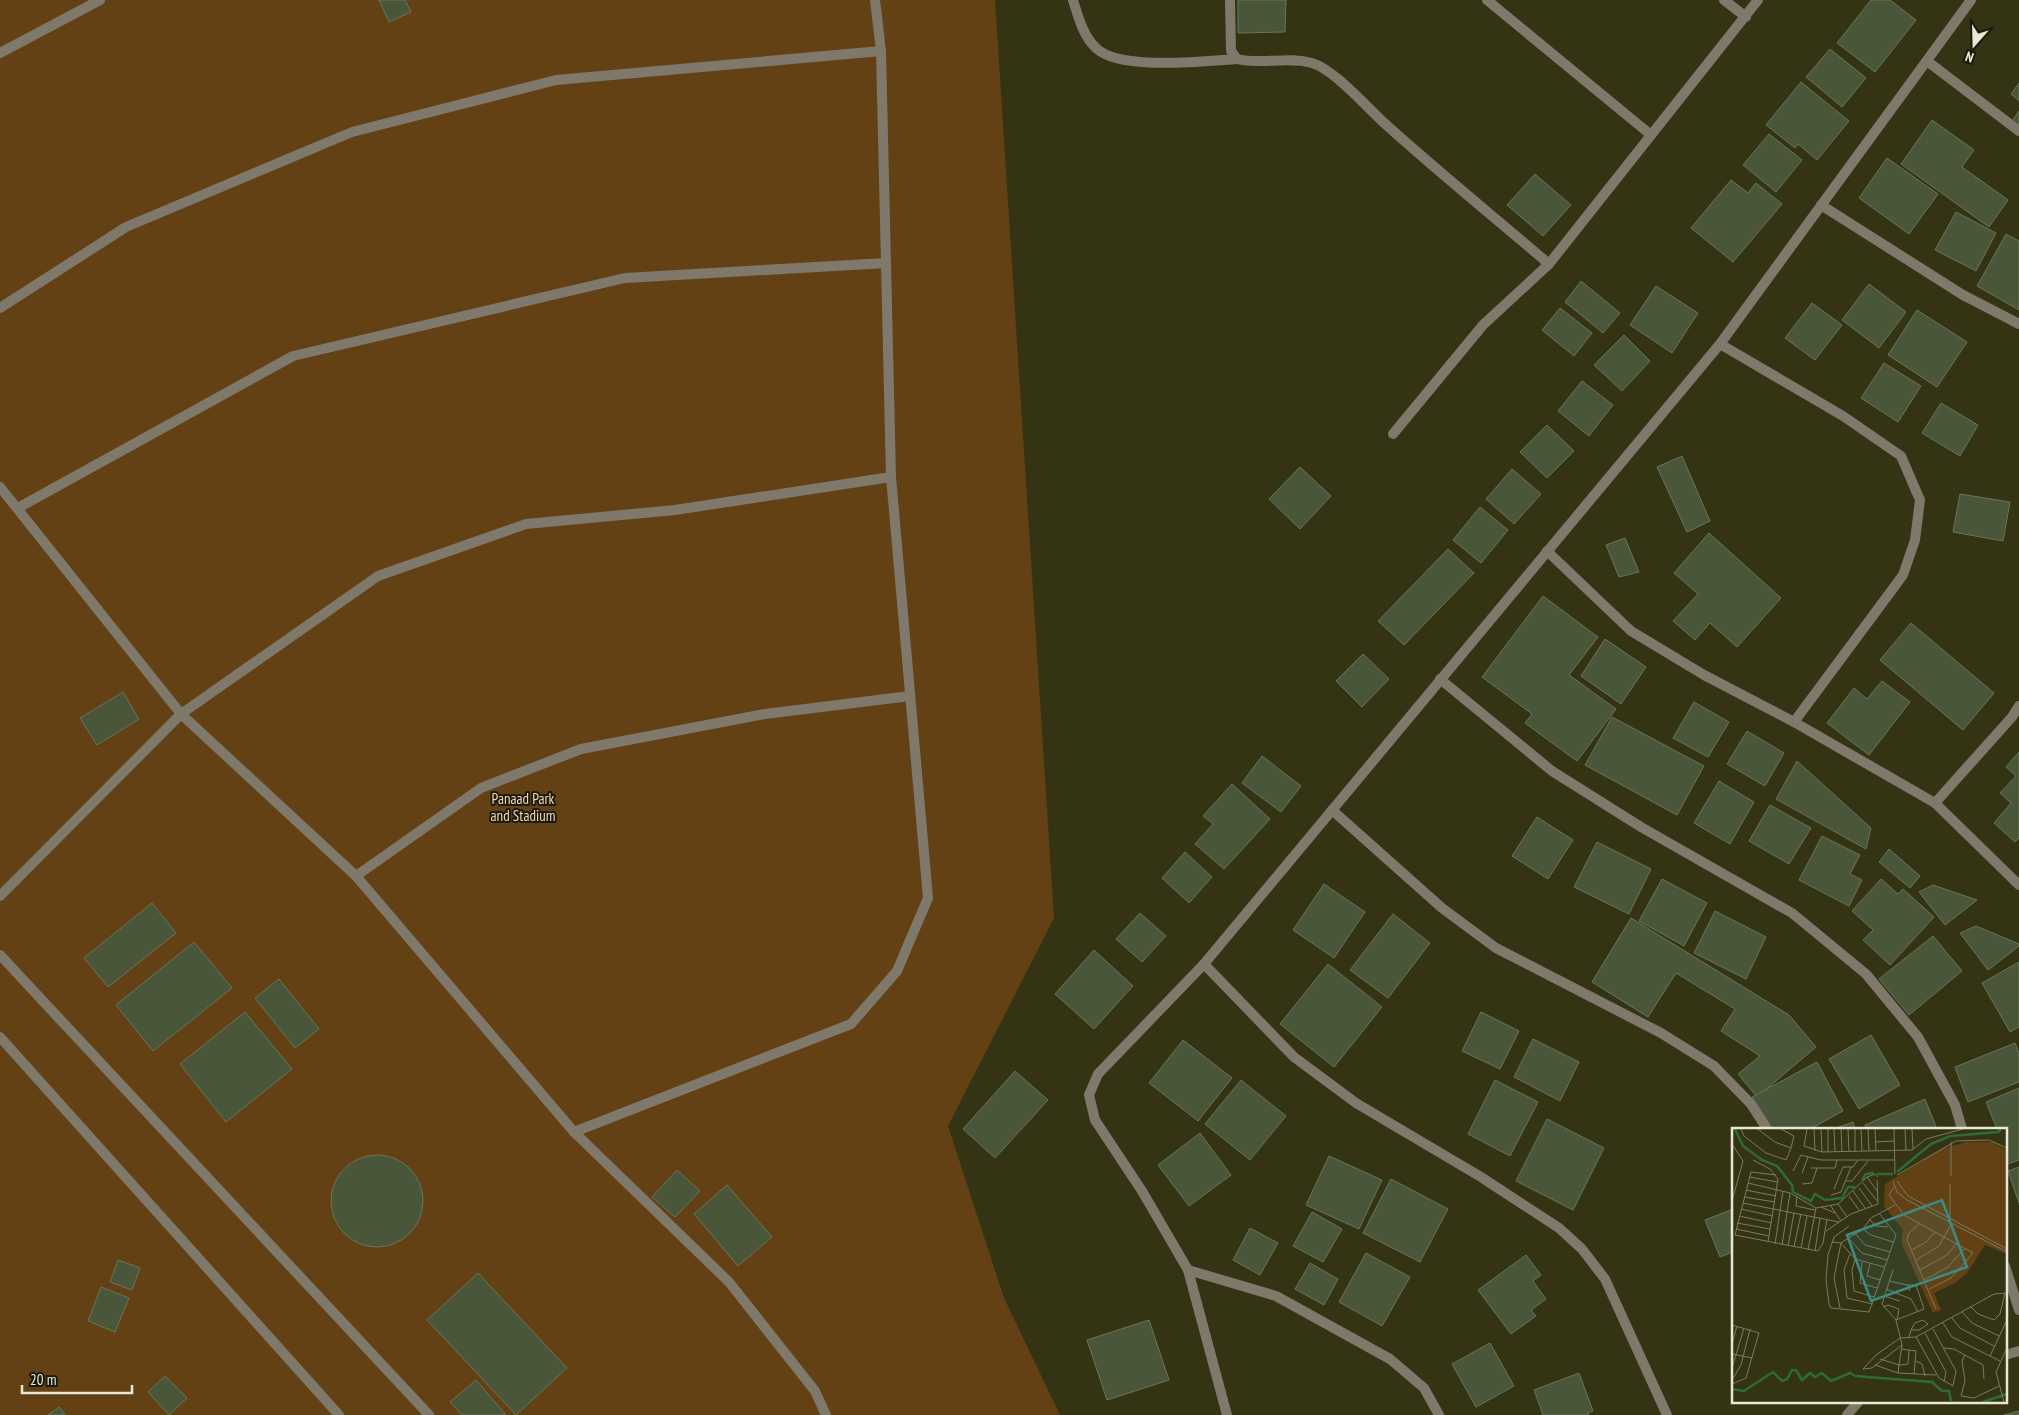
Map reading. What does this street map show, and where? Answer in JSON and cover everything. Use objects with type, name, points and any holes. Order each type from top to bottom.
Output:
[{"type":"street","points":[[0,53],[100,0]]},
{"type":"street","points":[[574,1132],[851,1024],[897,971],[928,898],[891,477],[882,51],[875,0]]},
{"type":"street","points":[[1072,0],[1081,25],[1096,49],[1112,58],[1157,64],[1237,59],[1246,61],[1299,61],[1313,63],[1330,73],[1382,121],[1549,264]]},
{"type":"street","points":[[1230,0],[1231,51],[1237,59]]},
{"type":"street","points":[[1487,0],[1651,135]]},
{"type":"street","points":[[1724,0],[1746,17]]},
{"type":"street","points":[[1393,434],[1484,325],[1549,264],[1758,0]]},
{"type":"street","points":[[1228,1415],[1188,1270],[1142,1191],[1094,1120],[1089,1095],[1098,1074],[1204,964],[1720,344],[1820,204],[1928,62],[1971,0]]},
{"type":"street","points":[[0,308],[126,227],[352,132],[556,80],[882,51]]},
{"type":"street","points":[[1928,62],[2019,131]]},
{"type":"street","points":[[1820,204],[1963,295],[2019,324]]},
{"type":"street","points":[[18,508],[293,356],[625,278],[886,263]]},
{"type":"street","points":[[1720,344],[1842,416],[1901,456],[1920,500],[1915,540],[1903,575],[1794,722]]},
{"type":"street","points":[[0,896],[181,714],[378,576],[526,524],[676,510],[891,477]]},
{"type":"street","points":[[0,487],[181,714],[356,876],[574,1132],[729,1282],[815,1391],[826,1415]]},
{"type":"street","points":[[1547,551],[1631,631],[1935,803],[2019,885]]},
{"type":"street","points":[[1440,679],[1552,771],[1641,827],[1792,913],[1866,974],[1918,1037],[1954,1105],[1962,1128]]},
{"type":"street","points":[[356,876],[481,788],[581,749],[765,714],[910,696]]},
{"type":"street","points":[[1935,803],[2012,717],[2019,706]]},
{"type":"street","points":[[1332,810],[1442,908],[1496,948],[1661,1033],[1714,1066],[1751,1104],[1766,1128]]},
{"type":"street","points":[[0,955],[429,1415]]},
{"type":"street","points":[[1204,964],[1294,1057],[1356,1103],[1481,1177],[1558,1228],[1582,1249],[1605,1279],[1667,1415]]},
{"type":"street","points":[[0,1037],[340,1415]]},
{"type":"street","points":[[2006,1269],[2019,1310]]},
{"type":"street","points":[[1188,1270],[1276,1296],[1390,1359],[1424,1388],[1439,1415]]},
{"type":"street","points":[[2006,1355],[2019,1351]]},
{"type":"street","points":[[1847,1415],[1859,1402]]},
{"type":"green space","name":"Panaad Park and Stadium","points":[[0,0],[995,0],[1054,918],[948,1126],[1004,1298],[1060,1415],[0,1415]]},
{"type":"building","points":[[379,0],[405,0],[411,12],[389,22]]},
{"type":"building","points":[[1238,0],[1286,0],[1285,32],[1238,33]]},
{"type":"building","points":[[1871,0],[1890,0],[1916,20],[1875,72],[1837,43]]},
{"type":"building","points":[[1830,49],[1866,78],[1842,107],[1806,77]]},
{"type":"building","points":[[1801,82],[1849,121],[1817,160],[1798,144],[1795,148],[1766,125]]},
{"type":"building","points":[[2019,83],[2019,101],[2011,94]]},
{"type":"building","points":[[2019,111],[2019,131],[2010,124]]},
{"type":"building","points":[[1932,120],[1974,150],[1962,167],[2008,200],[1989,227],[1901,164]]},
{"type":"building","points":[[1769,134],[1802,160],[1776,192],[1743,165]]},
{"type":"building","points":[[1887,158],[1938,194],[1909,234],[1859,198]]},
{"type":"building","points":[[1535,174],[1571,205],[1543,236],[1507,205]]},
{"type":"building","points":[[1731,180],[1748,193],[1756,183],[1782,204],[1733,262],[1691,228]]},
{"type":"building","points":[[1956,212],[1996,233],[1976,271],[1935,250]]},
{"type":"building","points":[[2006,234],[2019,241],[2019,310],[1977,286]]},
{"type":"building","points":[[1581,281],[1620,313],[1603,333],[1565,302]]},
{"type":"building","points":[[1869,284],[1906,312],[1879,348],[1842,320]]},
{"type":"building","points":[[1656,286],[1698,313],[1672,353],[1630,325]]},
{"type":"building","points":[[1812,303],[1842,325],[1815,360],[1785,338]]},
{"type":"building","points":[[1560,308],[1592,333],[1574,356],[1542,330]]},
{"type":"building","points":[[1917,310],[1967,342],[1937,387],[1888,355]]},
{"type":"building","points":[[1624,335],[1650,361],[1622,391],[1594,365]]},
{"type":"building","points":[[1884,363],[1921,386],[1898,422],[1861,398]]},
{"type":"building","points":[[1582,381],[1613,405],[1589,436],[1558,411]]},
{"type":"building","points":[[1941,403],[1978,425],[1960,456],[1922,433]]},
{"type":"building","points":[[1547,425],[1574,451],[1547,478],[1520,452]]},
{"type":"building","points":[[1682,456],[1710,521],[1687,532],[1657,467]]},
{"type":"building","points":[[1300,467],[1331,496],[1300,529],[1269,499]]},
{"type":"building","points":[[1512,469],[1541,494],[1514,524],[1486,499]]},
{"type":"building","points":[[1960,494],[2010,502],[2003,541],[1953,532]]},
{"type":"building","points":[[1480,507],[1508,530],[1481,563],[1453,540]]},
{"type":"building","points":[[1709,533],[1781,598],[1737,647],[1710,623],[1695,640],[1673,621],[1698,594],[1674,573]]},
{"type":"building","points":[[1625,538],[1639,572],[1619,577],[1606,545]]},
{"type":"building","points":[[1448,549],[1474,573],[1404,645],[1378,621]]},
{"type":"building","points":[[1543,596],[1598,637],[1569,675],[1616,709],[1577,761],[1525,723],[1532,714],[1482,677]]},
{"type":"building","points":[[1911,623],[1994,693],[1963,730],[1880,660]]},
{"type":"building","points":[[1605,639],[1646,667],[1621,704],[1581,676]]},
{"type":"building","points":[[1363,654],[1389,679],[1362,707],[1336,681]]},
{"type":"building","points":[[1882,681],[1910,702],[1869,755],[1827,723],[1854,688],[1867,699]]},
{"type":"building","points":[[123,692],[139,719],[97,745],[80,718]]},
{"type":"building","points":[[1694,702],[1729,722],[1708,757],[1673,738]]},
{"type":"building","points":[[1612,717],[1704,766],[1677,815],[1585,765]]},
{"type":"building","points":[[1747,731],[1784,753],[1765,786],[1727,764]]},
{"type":"building","points":[[2019,752],[2019,838],[2015,842],[1994,823],[2011,803],[2000,793],[2016,776],[2006,767]]},
{"type":"building","points":[[1262,756],[1301,786],[1281,812],[1242,783]]},
{"type":"building","points":[[1797,761],[1871,828],[1866,849],[1776,799]]},
{"type":"building","points":[[1719,781],[1754,802],[1730,844],[1694,823]]},
{"type":"building","points":[[1232,784],[1270,819],[1224,869],[1195,844],[1213,824],[1203,816]]},
{"type":"building","points":[[1770,805],[1811,828],[1789,864],[1749,841]]},
{"type":"building","points":[[1537,817],[1573,840],[1548,879],[1512,856]]},
{"type":"building","points":[[1822,836],[1860,855],[1850,874],[1862,880],[1849,906],[1799,880]]},
{"type":"building","points":[[1597,842],[1651,869],[1629,914],[1574,887]]},
{"type":"building","points":[[1889,849],[1920,876],[1910,888],[1879,862]]},
{"type":"building","points":[[1185,852],[1212,877],[1189,903],[1162,878]]},
{"type":"building","points":[[1662,879],[1707,903],[1684,946],[1639,921]]},
{"type":"building","points":[[1881,879],[1898,894],[1903,889],[1934,917],[1890,965],[1863,940],[1873,930],[1852,911]]},
{"type":"building","points":[[1324,884],[1365,912],[1334,958],[1293,930]]},
{"type":"building","points":[[1933,885],[1977,900],[1945,925],[1919,892]]},
{"type":"building","points":[[152,903],[176,933],[108,987],[84,958]]},
{"type":"building","points":[[1715,911],[1766,937],[1746,979],[1694,953]]},
{"type":"building","points":[[1140,913],[1166,936],[1142,962],[1116,939]]},
{"type":"building","points":[[1393,914],[1430,943],[1388,998],[1350,970]]},
{"type":"building","points":[[1631,918],[1789,1015],[1816,1047],[1757,1097],[1738,1074],[1760,1056],[1721,1031],[1735,1009],[1676,973],[1648,1017],[1592,982]]},
{"type":"building","points":[[1976,926],[2019,944],[2019,946],[1988,970],[1960,933]]},
{"type":"building","points":[[1933,936],[1962,971],[1909,1015],[1879,979]]},
{"type":"building","points":[[194,942],[232,988],[153,1051],[116,1005]]},
{"type":"building","points":[[1094,950],[1133,986],[1094,1029],[1055,994]]},
{"type":"building","points":[[2019,962],[2019,1027],[2010,1032],[1982,983]]},
{"type":"building","points":[[1328,964],[1382,1007],[1334,1067],[1280,1024]]},
{"type":"building","points":[[279,979],[319,1029],[295,1048],[255,998]]},
{"type":"building","points":[[245,1012],[292,1069],[226,1122],[180,1064]]},
{"type":"building","points":[[1481,1012],[1519,1031],[1500,1069],[1462,1051]]},
{"type":"building","points":[[1871,1035],[1900,1085],[1859,1109],[1829,1059]]},
{"type":"building","points":[[1533,1039],[1579,1062],[1560,1101],[1514,1077]]},
{"type":"building","points":[[1183,1040],[1232,1078],[1198,1121],[1149,1083]]},
{"type":"building","points":[[2015,1043],[2019,1053],[2019,1082],[1968,1102],[1955,1067]]},
{"type":"building","points":[[1817,1062],[1843,1111],[1812,1128],[1769,1128],[1752,1097]]},
{"type":"building","points":[[1015,1071],[1048,1100],[995,1158],[963,1129]]},
{"type":"building","points":[[1241,1080],[1286,1116],[1250,1160],[1205,1124]]},
{"type":"building","points":[[1495,1080],[1538,1102],[1510,1156],[1468,1134]]},
{"type":"building","points":[[2019,1088],[2019,1160],[2006,1165],[2006,1128],[1997,1128],[1986,1102]]},
{"type":"building","points":[[1925,1099],[1937,1128],[1866,1128],[1865,1125]]},
{"type":"building","points":[[1547,1119],[1604,1148],[1573,1210],[1516,1181]]},
{"type":"building","points":[[1853,1122],[1855,1128],[1836,1128]]},
{"type":"building","points":[[1200,1133],[1231,1175],[1189,1206],[1158,1165]]},
{"type":"building","points":[[377,1155],[395,1158],[410,1168],[420,1183],[423,1201],[420,1219],[410,1234],[395,1244],[377,1247],[359,1244],[344,1234],[334,1219],[331,1201],[334,1183],[344,1168],[359,1158]]},
{"type":"building","points":[[1329,1156],[1382,1180],[1359,1229],[1306,1205]]},
{"type":"building","points":[[2019,1167],[2019,1203],[2008,1171]]},
{"type":"building","points":[[677,1170],[700,1191],[675,1217],[652,1197]]},
{"type":"building","points":[[1391,1179],[1448,1209],[1420,1262],[1363,1233]]},
{"type":"building","points":[[727,1185],[772,1237],[738,1266],[694,1214]]},
{"type":"building","points":[[1732,1209],[1732,1252],[1720,1257],[1705,1220]]},
{"type":"building","points":[[1312,1212],[1342,1229],[1323,1262],[1293,1246]]},
{"type":"building","points":[[1250,1228],[1278,1243],[1260,1275],[1233,1260]]},
{"type":"building","points":[[1366,1253],[1410,1277],[1382,1326],[1339,1302]]},
{"type":"building","points":[[1526,1255],[1541,1275],[1533,1281],[1546,1299],[1531,1310],[1536,1316],[1511,1334],[1478,1290]]},
{"type":"building","points":[[118,1260],[140,1268],[132,1290],[110,1282]]},
{"type":"building","points":[[1310,1263],[1338,1279],[1324,1305],[1295,1289]]},
{"type":"building","points":[[478,1273],[567,1368],[516,1415],[427,1320]]},
{"type":"building","points":[[101,1287],[129,1298],[115,1332],[88,1321]]},
{"type":"building","points":[[1149,1320],[1169,1380],[1107,1400],[1087,1340]]},
{"type":"building","points":[[1490,1343],[1514,1386],[1476,1407],[1452,1364]]},
{"type":"building","points":[[1579,1373],[1593,1411],[1588,1413],[1589,1415],[1543,1415],[1534,1390]]},
{"type":"building","points":[[165,1376],[187,1398],[169,1415],[148,1392]]},
{"type":"building","points":[[476,1380],[506,1415],[462,1415],[450,1402]]},
{"type":"building","points":[[59,1407],[65,1415],[48,1415]]},
{"type":"building","points":[[2019,1411],[2019,1415],[2004,1415]]}]
